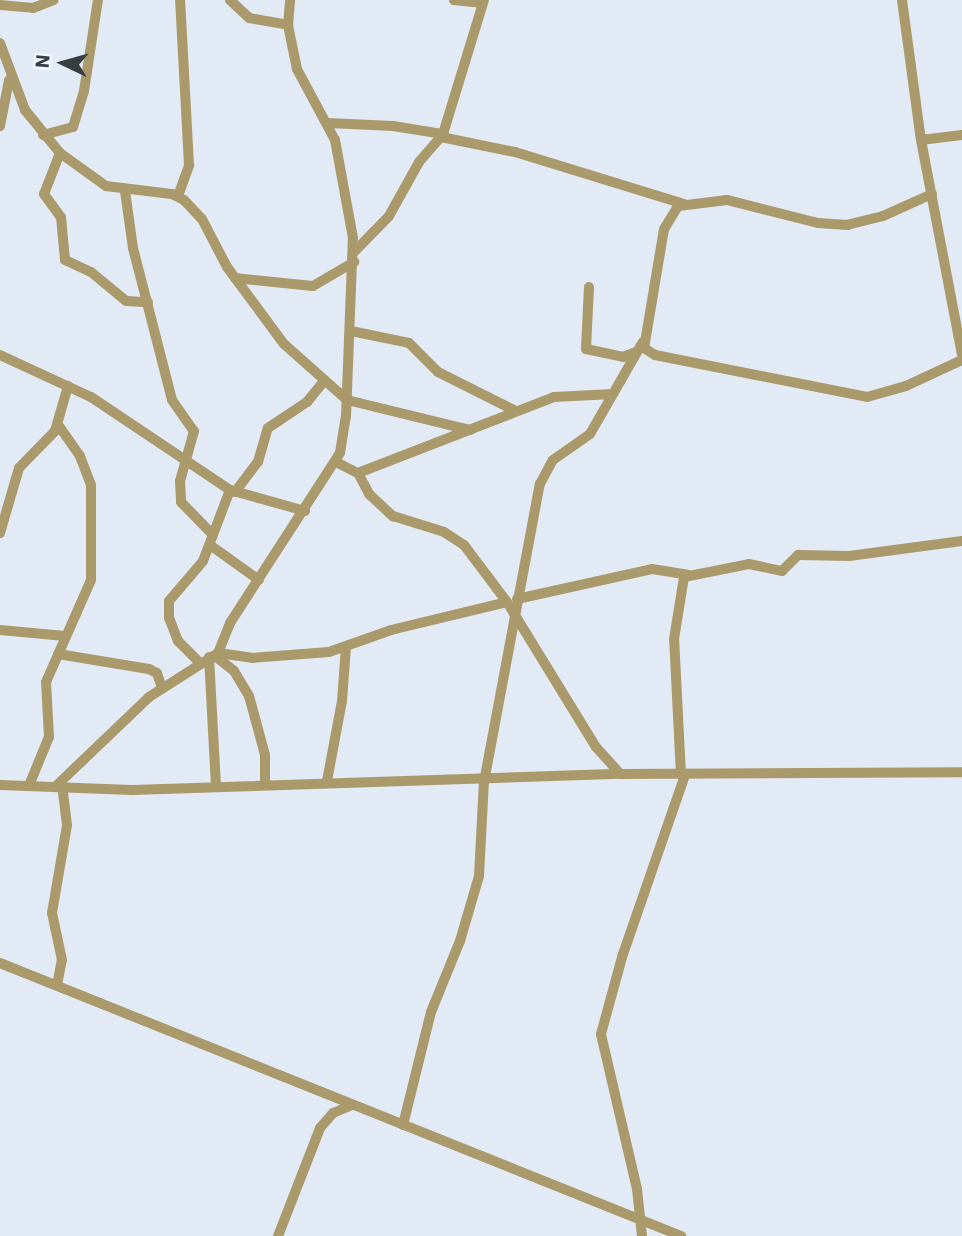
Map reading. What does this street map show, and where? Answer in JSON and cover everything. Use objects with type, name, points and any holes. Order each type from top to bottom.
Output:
[{"type":"street","points":[[0,5],[33,8],[54,0]]},
{"type":"street","points":[[43,135],[73,127],[84,91],[98,0]]},
{"type":"street","points":[[178,196],[189,164],[180,0]]},
{"type":"street","points":[[230,0],[249,18],[288,26]]},
{"type":"street","points":[[59,786],[162,688],[210,657],[336,462],[347,400],[354,257],[340,160],[328,123],[301,80],[288,26],[290,0]]},
{"type":"street","points":[[235,278],[313,286],[354,257],[389,216],[419,162],[442,136],[484,2],[454,0]]},
{"type":"street","points":[[902,0],[921,141],[958,310],[962,354]]},
{"type":"street","points":[[0,43],[9,76],[30,119],[43,135],[97,182],[125,191],[178,196],[202,219],[235,278],[284,344],[347,400],[470,430]]},
{"type":"street","points":[[0,126],[9,76]]},
{"type":"street","points":[[328,123],[393,126],[515,152],[684,204],[727,200],[818,223],[848,225],[883,216],[932,194]]},
{"type":"street","points":[[921,141],[962,135]]},
{"type":"street","points":[[61,153],[44,194],[61,217],[65,260],[91,272],[126,302],[148,302]]},
{"type":"street","points":[[125,191],[133,248],[174,408],[194,431],[178,492],[181,502],[211,540],[258,580]]},
{"type":"street","points":[[684,204],[672,212],[664,229],[643,342],[644,348],[655,355],[867,397],[906,386],[962,360]]},
{"type":"street","points":[[589,287],[586,349],[595,355],[623,357],[637,352]]},
{"type":"street","points":[[351,331],[409,343],[438,372],[516,411]]},
{"type":"street","points":[[620,774],[596,747],[515,615],[512,601],[544,474],[558,455],[590,434],[643,342]]},
{"type":"street","points":[[0,355],[68,386],[232,491],[305,511]]},
{"type":"street","points":[[265,785],[265,755],[245,687],[210,657],[178,641],[168,609],[172,594],[188,583],[211,540],[232,491],[258,462],[268,428],[307,402],[325,380]]},
{"type":"street","points":[[0,533],[19,468],[50,438],[58,424],[68,386]]},
{"type":"street","points":[[358,473],[566,394],[613,394]]},
{"type":"street","points":[[30,783],[47,746],[45,690],[65,636],[91,580],[92,496],[80,456],[58,424]]},
{"type":"street","points":[[336,462],[358,473],[369,494],[393,516],[444,532],[464,545],[512,601]]},
{"type":"street","points":[[210,657],[260,658],[346,647],[391,630],[652,569],[688,575],[749,564],[782,571],[798,555],[849,556],[962,541]]},
{"type":"street","points":[[642,1236],[641,1218],[601,1034],[622,957],[683,775],[674,639],[681,580],[688,575]]},
{"type":"street","points":[[403,1125],[431,1012],[472,907],[480,872],[484,782],[515,615]]},
{"type":"street","points":[[0,629],[65,636]]},
{"type":"street","points":[[327,782],[342,701],[346,647]]},
{"type":"street","points":[[58,654],[149,669],[157,673],[162,688]]},
{"type":"street","points":[[210,657],[216,786]]},
{"type":"street","points":[[0,785],[30,783],[132,790],[327,782],[484,782],[620,774],[962,772]]},
{"type":"street","points":[[57,985],[62,960],[52,913],[66,825],[59,786]]},
{"type":"street","points":[[0,963],[681,1236]]},
{"type":"street","points":[[278,1236],[309,1153],[327,1119],[329,1104],[324,1094]]},
{"type":"street","points":[[327,1119],[352,1105]]}]
